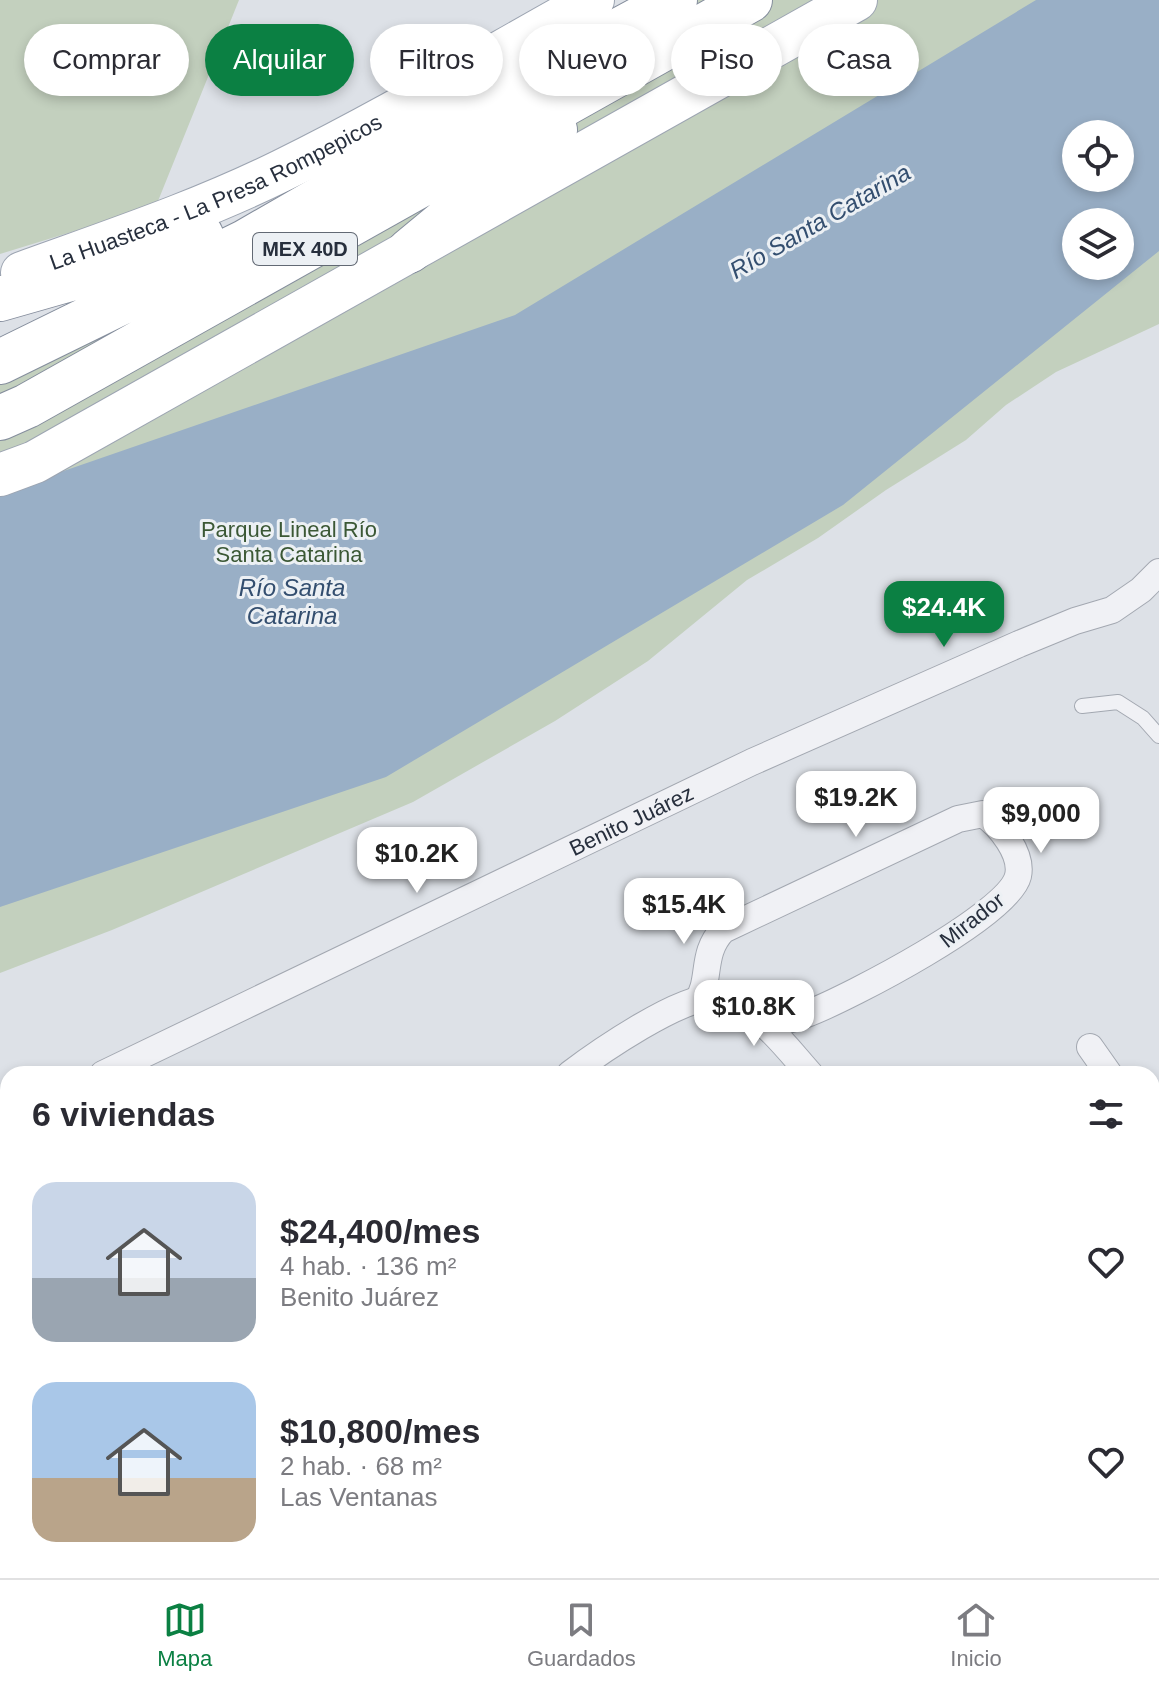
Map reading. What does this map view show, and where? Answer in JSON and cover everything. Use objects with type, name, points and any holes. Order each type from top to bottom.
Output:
[{"type":"highway","name":"MEX 40D","points":[[0,362],[245,242],[514,87],[675,0]]},
{"type":"highway","name":"MEX 40D","points":[[655,52],[750,0]]},
{"type":"highway","name":"MEX 40D","points":[[0,299],[67,282],[195,238],[514,87]]},
{"type":"highway","name":"MEX 40D","points":[[0,418],[40,399],[576,96]]},
{"type":"highway","points":[[409,251],[538,146],[589,96]]},
{"type":"main road","name":"La Huasteca - La Presa Rompepicos","points":[[0,281],[131,236],[282,171],[371,125],[593,0]]},
{"type":"main road","points":[[0,475],[35,462],[856,0]]},
{"type":"street","name":"Benito Juárez","points":[[120,1066],[752,762],[1004,650],[1075,621],[1112,610],[1141,590],[1159,572]]},
{"type":"street","name":"Mirador","points":[[705,999],[702,994],[710,947],[723,930],[958,819],[983,814],[1001,829],[1017,862],[1018,875],[1003,898],[958,933],[905,966],[809,1014],[767,1025]]},
{"type":"street","points":[[581,1066],[613,1043],[705,999],[732,1004],[767,1025],[803,1066]]},
{"type":"lane","points":[[1082,706],[1118,702],[1143,718],[1159,736]]},
{"type":"green space","points":[[0,0],[239,0],[229,24],[205,24],[205,84],[156,206],[0,254]]},
{"type":"green space","name":"Río Santa Catarina","points":[[696,0],[1159,0],[1159,324],[1056,372],[1006,405],[966,440],[886,490],[818,538],[747,580],[648,661],[555,721],[413,802],[112,930],[0,973],[0,340],[519,86],[519,96],[655,96],[655,24],[647,24]]},
{"type":"water","name":"Río Santa Catarina","points":[[1036,0],[1159,0],[1159,251],[1134,271],[1134,208],[1062,208],[1062,280],[1123,280],[843,505],[386,777],[0,907],[0,493],[515,315],[877,96],[919,96],[919,71]]},
{"type":"park label","name":"Parque Lineal Río Santa Catarina","points":[[289,542]]}]
